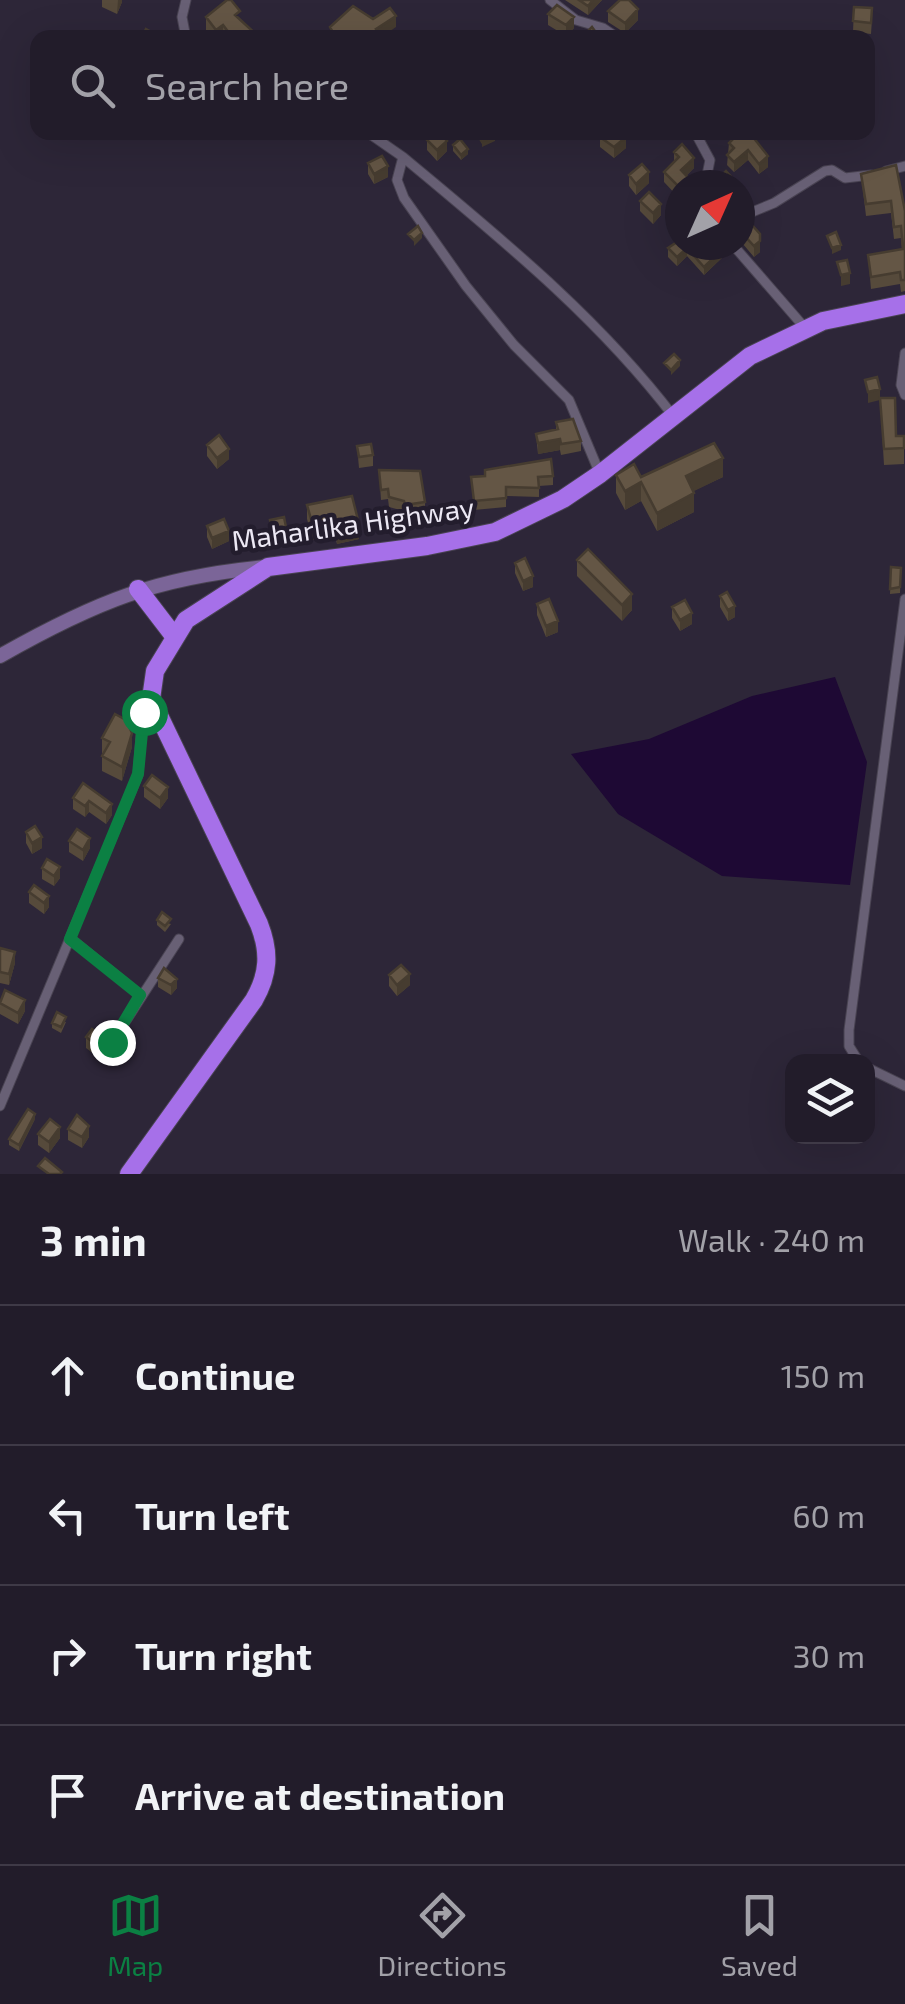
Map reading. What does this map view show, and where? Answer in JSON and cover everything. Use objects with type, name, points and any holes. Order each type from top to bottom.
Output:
[{"type":"highway","name":"Maharlika Highway","points":[[268,566],[427,546],[495,532],[531,517],[600,474],[750,356],[804,328],[905,304]]},
{"type":"highway","points":[[129,1174],[254,1000],[268,962],[259,924],[152,699],[155,671],[174,636],[199,609],[268,566]]},
{"type":"highway","points":[[138,589],[174,636]]},
{"type":"main road","name":"Maharlika Highway","points":[[0,656],[138,589],[174,578],[268,566]]},
{"type":"street","points":[[184,30],[182,17],[186,0]]},
{"type":"street","points":[[550,0],[576,20],[606,30]]},
{"type":"street","points":[[378,140],[404,157],[580,309],[620,348],[674,416]]},
{"type":"street","points":[[701,140],[709,152],[710,170]]},
{"type":"street","points":[[404,157],[397,180],[404,198],[502,330],[569,400],[600,474]]},
{"type":"street","points":[[755,211],[824,171],[854,179],[905,166]]},
{"type":"street","points":[[746,260],[804,328]]},
{"type":"street","points":[[905,354],[905,395]]},
{"type":"street","points":[[854,1054],[848,1046],[849,1030],[905,599]]},
{"type":"street","points":[[0,1106],[138,774],[142,722],[152,699]]},
{"type":"street","points":[[70,939],[140,995]]},
{"type":"street","points":[[112,1042],[178,939]]},
{"type":"street","points":[[875,1071],[905,1086]]},
{"type":"shaded area","points":[[835,677],[867,762],[850,885],[722,876],[618,814],[571,754],[649,739],[752,696]]},
{"type":"building","points":[[231,0],[240,11],[235,15],[251,30],[227,30],[223,25],[216,30],[206,17]]},
{"type":"building","points":[[620,0],[629,0],[638,9],[625,23],[608,11]]},
{"type":"building","points":[[557,5],[574,17],[566,25],[548,14]]},
{"type":"building","points":[[353,6],[373,19],[390,8],[396,16],[377,30],[330,27]]},
{"type":"building","points":[[854,7],[872,8],[871,23],[853,21]]},
{"type":"building","points":[[427,140],[446,140],[437,150]]},
{"type":"building","points":[[461,140],[468,149],[461,155],[453,145]]},
{"type":"building","points":[[604,140],[622,140],[614,147]]},
{"type":"building","points":[[755,140],[768,156],[759,164],[748,150],[734,162],[727,155],[734,148],[729,143]]},
{"type":"building","points":[[682,144],[694,158],[681,170],[666,170],[679,157],[674,152]]},
{"type":"building","points":[[382,156],[388,166],[374,174],[368,163]]},
{"type":"building","points":[[642,164],[649,172],[636,184],[629,175]]},
{"type":"building","points":[[896,165],[905,211],[905,280],[901,280],[900,272],[871,277],[868,255],[903,249],[901,226],[894,227],[891,201],[866,204],[861,174]]},
{"type":"building","points":[[649,192],[661,204],[653,213],[640,201]]},
{"type":"building","points":[[418,226],[422,233],[414,240],[408,234]]},
{"type":"building","points":[[836,232],[841,245],[832,248],[827,236]]},
{"type":"building","points":[[847,260],[850,273],[841,275],[837,262]]},
{"type":"building","points":[[674,354],[680,360],[671,370],[664,363]]},
{"type":"building","points":[[877,377],[880,389],[868,392],[865,380]]},
{"type":"building","points":[[880,398],[895,398],[896,436],[904,436],[904,448],[884,449]]},
{"type":"building","points":[[573,419],[581,441],[538,443],[536,434],[558,429],[556,422]]},
{"type":"building","points":[[219,435],[229,449],[217,458],[207,445]]},
{"type":"building","points":[[714,443],[723,458],[686,476],[694,493],[657,513],[641,482],[625,491],[616,475],[634,464],[641,477]]},
{"type":"building","points":[[371,444],[373,455],[359,457],[357,446]]},
{"type":"building","points":[[551,459],[553,476],[538,477],[539,488],[506,487],[506,498],[474,501],[471,477],[485,476],[485,470]]},
{"type":"building","points":[[379,470],[420,471],[425,502],[405,505],[404,501],[389,497],[388,489],[381,490]]},
{"type":"building","points":[[352,496],[359,524],[337,529],[335,522],[313,526],[307,505]]},
{"type":"building","points":[[284,517],[286,527],[272,530],[270,520]]},
{"type":"building","points":[[224,519],[229,531],[212,538],[207,526]]},
{"type":"building","points":[[588,549],[632,594],[622,605],[577,560]]},
{"type":"building","points":[[525,558],[533,576],[523,581],[515,563]]},
{"type":"building","points":[[891,567],[901,568],[900,587],[890,589]]},
{"type":"building","points":[[727,592],[735,606],[728,610],[720,596]]},
{"type":"building","points":[[549,599],[558,621],[546,626],[537,604]]},
{"type":"building","points":[[685,600],[692,613],[680,620],[672,607]]},
{"type":"building","points":[[115,714],[126,720],[132,733],[122,767],[102,756],[110,742],[102,738]]},
{"type":"building","points":[[152,775],[168,787],[160,798],[144,786]]},
{"type":"building","points":[[83,783],[112,804],[106,813],[89,801],[85,806],[73,798]]},
{"type":"building","points":[[35,826],[42,837],[32,843],[26,832]]},
{"type":"building","points":[[77,829],[90,838],[83,850],[69,841]]},
{"type":"building","points":[[47,859],[60,867],[54,876],[42,868]]},
{"type":"building","points":[[34,885],[49,896],[44,903],[29,892]]},
{"type":"building","points":[[162,912],[171,919],[165,926],[157,920]]},
{"type":"building","points":[[0,948],[15,952],[9,974],[0,972]]},
{"type":"building","points":[[401,965],[410,974],[397,985],[389,975]]},
{"type":"building","points":[[164,968],[177,979],[171,985],[158,978]]},
{"type":"building","points":[[5,990],[25,1000],[18,1013],[0,1003]]},
{"type":"building","points":[[57,1012],[66,1017],[61,1027],[52,1023]]},
{"type":"building","points":[[92,1029],[103,1038],[98,1046],[86,1037]]},
{"type":"building","points":[[28,1109],[35,1114],[19,1145],[9,1139]]},
{"type":"building","points":[[77,1115],[89,1126],[82,1137],[68,1129]]},
{"type":"building","points":[[50,1119],[60,1127],[49,1142],[38,1134]]},
{"type":"building","points":[[45,1158],[62,1172],[49,1174],[38,1166]]},
{"type":"route","points":[[112,1042],[140,995],[94,954],[70,939],[138,774],[144,712]]}]
